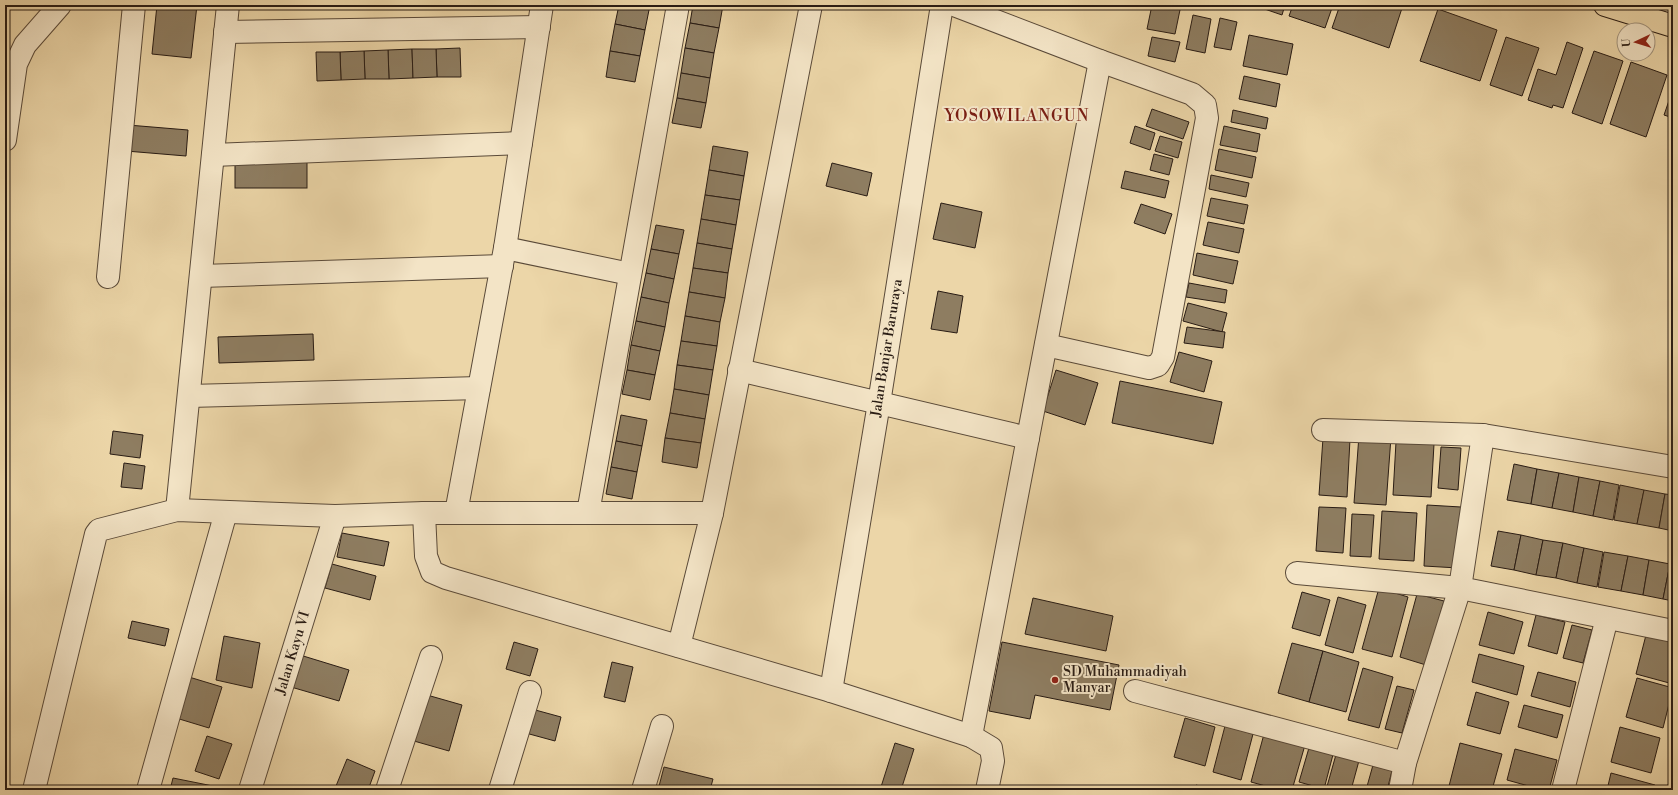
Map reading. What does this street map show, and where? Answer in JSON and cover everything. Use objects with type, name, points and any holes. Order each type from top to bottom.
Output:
[{"type":"main road","points":[[1605,5],[1673,26]]},
{"type":"street","points":[[6,130],[16,64],[25,45],[60,5]]},
{"type":"street","points":[[108,277],[134,5]]},
{"type":"street","points":[[178,510],[228,5]]},
{"type":"street","points":[[456,513],[503,257],[542,5]]},
{"type":"street","points":[[588,513],[678,5]]},
{"type":"street","points":[[679,646],[712,513],[810,5]]},
{"type":"street","name":"Jalan Banjar Baruraya","points":[[831,691],[879,402],[942,5]]},
{"type":"street","points":[[954,5],[1100,61],[1192,94],[1205,105],[1207,118],[1163,357],[1158,366],[1148,368],[1046,345]]},
{"type":"street","points":[[225,32],[539,27]]},
{"type":"street","points":[[971,736],[1100,61]]},
{"type":"street","points":[[213,155],[521,143]]},
{"type":"street","points":[[201,276],[503,257],[630,274]]},
{"type":"street","points":[[739,370],[1028,438]]},
{"type":"street","points":[[189,396],[479,388]]},
{"type":"street","points":[[1324,430],[1483,435],[1673,467]]},
{"type":"street","points":[[1400,790],[1405,763],[1460,588],[1483,435]]},
{"type":"street","points":[[34,790],[96,534],[99,530],[178,510],[335,516],[424,513],[712,513]]},
{"type":"street","points":[[148,790],[226,512]]},
{"type":"street","points":[[424,513],[426,556],[432,572],[446,578],[831,691],[971,736],[991,748],[993,761],[987,790]]},
{"type":"street","name":"Jalan Kayu VI","points":[[250,790],[335,516]]},
{"type":"street","points":[[1297,573],[1460,588],[1673,631]]},
{"type":"street","points":[[1563,790],[1607,618]]},
{"type":"street","points":[[387,790],[431,657]]},
{"type":"street","points":[[1135,690],[1405,763]]},
{"type":"street","points":[[500,790],[530,692]]},
{"type":"street","points":[[643,790],[662,726]]},
{"type":"building","points":[[157,5],[197,5],[191,58],[152,54]]},
{"type":"building","points":[[619,5],[650,5],[645,30],[615,24]]},
{"type":"building","points":[[693,5],[723,5],[719,28],[690,23]]},
{"type":"building","points":[[1125,5],[1146,5],[1146,9]]},
{"type":"building","points":[[1152,5],[1181,5],[1175,34],[1147,29]]},
{"type":"building","points":[[1253,5],[1285,5],[1282,15]]},
{"type":"building","points":[[1293,5],[1333,5],[1325,28],[1289,16]]},
{"type":"building","points":[[1340,5],[1403,5],[1389,48],[1332,28]]},
{"type":"building","points":[[1438,9],[1497,30],[1480,81],[1420,61]]},
{"type":"building","points":[[1193,15],[1211,19],[1205,53],[1186,49]]},
{"type":"building","points":[[1220,18],[1237,22],[1231,50],[1214,47]]},
{"type":"building","points":[[690,23],[719,28],[714,53],[685,48]]},
{"type":"building","points":[[615,24],[645,30],[640,56],[610,51]]},
{"type":"building","points":[[1249,35],[1293,44],[1287,75],[1243,66]]},
{"type":"building","points":[[1152,37],[1180,42],[1175,62],[1148,56]]},
{"type":"building","points":[[1506,37],[1539,48],[1522,96],[1490,85]]},
{"type":"building","points":[[1567,42],[1583,48],[1563,108],[1553,105],[1552,108],[1528,100],[1538,69],[1556,75]]},
{"type":"building","points":[[460,48],[461,77],[437,77],[436,49]]},
{"type":"building","points":[[685,48],[714,53],[710,78],[681,73]]},
{"type":"building","points":[[412,49],[413,78],[389,79],[388,50]]},
{"type":"building","points":[[412,49],[436,49],[437,77],[413,78]]},
{"type":"building","points":[[388,50],[389,79],[365,79],[364,51]]},
{"type":"building","points":[[364,51],[365,79],[341,80],[340,52]]},
{"type":"building","points":[[610,51],[640,56],[635,82],[606,77]]},
{"type":"building","points":[[1594,51],[1616,59],[1616,62],[1623,62],[1602,124],[1572,113]]},
{"type":"building","points":[[316,52],[340,52],[341,80],[317,81]]},
{"type":"building","points":[[1631,62],[1667,75],[1646,137],[1610,124]]},
{"type":"building","points":[[681,73],[710,78],[706,103],[677,98]]},
{"type":"building","points":[[1244,76],[1280,84],[1276,107],[1239,99]]},
{"type":"building","points":[[1673,89],[1673,118],[1664,115]]},
{"type":"building","points":[[677,98],[706,103],[701,128],[672,123]]},
{"type":"building","points":[[1152,109],[1189,122],[1183,139],[1146,126]]},
{"type":"building","points":[[1233,110],[1268,118],[1266,129],[1231,122]]},
{"type":"building","points":[[128,125],[188,130],[186,156],[126,151]]},
{"type":"building","points":[[1135,126],[1155,133],[1150,150],[1130,143]]},
{"type":"building","points":[[1224,126],[1260,134],[1257,152],[1220,145]]},
{"type":"building","points":[[1160,136],[1182,142],[1178,158],[1155,151]]},
{"type":"building","points":[[713,146],[748,152],[744,176],[709,170]]},
{"type":"building","points":[[1219,149],[1256,157],[1252,178],[1215,170]]},
{"type":"building","points":[[1154,154],[1173,159],[1169,175],[1150,170]]},
{"type":"building","points":[[235,162],[307,162],[307,188],[235,188]]},
{"type":"building","points":[[832,163],[872,173],[867,196],[826,186]]},
{"type":"building","points":[[709,170],[744,176],[740,200],[705,195]]},
{"type":"building","points":[[1125,171],[1169,181],[1165,198],[1121,188]]},
{"type":"building","points":[[1211,175],[1249,183],[1246,197],[1209,189]]},
{"type":"building","points":[[705,195],[740,200],[736,225],[701,219]]},
{"type":"building","points":[[1211,198],[1248,205],[1244,224],[1207,216]]},
{"type":"building","points":[[941,203],[982,212],[975,248],[933,239]]},
{"type":"building","points":[[1141,204],[1172,214],[1165,234],[1134,223]]},
{"type":"building","points":[[701,219],[736,225],[732,249],[697,243]]},
{"type":"building","points":[[1208,222],[1244,229],[1239,253],[1203,245]]},
{"type":"building","points":[[656,225],[684,230],[679,254],[651,249]]},
{"type":"building","points":[[697,243],[732,249],[728,273],[693,268]]},
{"type":"building","points":[[651,249],[679,254],[674,279],[646,273]]},
{"type":"building","points":[[1197,253],[1238,261],[1233,284],[1193,275]]},
{"type":"building","points":[[693,268],[728,273],[725,298],[689,292]]},
{"type":"building","points":[[646,273],[674,279],[669,303],[641,297]]},
{"type":"building","points":[[1189,283],[1227,290],[1225,303],[1186,297]]},
{"type":"building","points":[[938,291],[963,296],[957,333],[931,329]]},
{"type":"building","points":[[689,292],[725,298],[720,322],[685,316]]},
{"type":"building","points":[[641,297],[669,303],[665,327],[636,321]]},
{"type":"building","points":[[1188,303],[1227,313],[1222,332],[1183,321]]},
{"type":"building","points":[[685,316],[720,322],[717,346],[681,341]]},
{"type":"building","points":[[636,321],[665,327],[660,351],[631,345]]},
{"type":"building","points":[[1187,327],[1225,332],[1223,348],[1184,343]]},
{"type":"building","points":[[313,334],[314,360],[219,363],[218,337]]},
{"type":"building","points":[[681,341],[717,346],[713,370],[677,365]]},
{"type":"building","points":[[631,345],[660,351],[655,375],[627,370]]},
{"type":"building","points":[[1179,352],[1212,361],[1204,392],[1170,382]]},
{"type":"building","points":[[677,365],[713,370],[709,395],[674,389]]},
{"type":"building","points":[[627,370],[655,375],[650,400],[622,394]]},
{"type":"building","points":[[1056,370],[1098,383],[1085,425],[1043,411]]},
{"type":"building","points":[[1120,381],[1222,402],[1213,444],[1112,423]]},
{"type":"building","points":[[674,389],[709,395],[705,419],[670,413]]},
{"type":"building","points":[[670,413],[705,419],[701,443],[665,438]]},
{"type":"building","points":[[621,415],[647,420],[642,446],[616,441]]},
{"type":"building","points":[[113,431],[143,435],[140,458],[110,454]]},
{"type":"building","points":[[1359,435],[1391,437],[1386,505],[1354,503]]},
{"type":"building","points":[[665,438],[701,443],[697,468],[662,462]]},
{"type":"building","points":[[1323,438],[1350,439],[1347,497],[1319,495]]},
{"type":"building","points":[[616,441],[642,446],[637,472],[611,467]]},
{"type":"building","points":[[1396,442],[1434,444],[1431,497],[1393,495]]},
{"type":"building","points":[[1441,447],[1461,448],[1458,490],[1438,488]]},
{"type":"building","points":[[124,463],[145,466],[142,489],[121,487]]},
{"type":"building","points":[[1514,464],[1537,469],[1531,504],[1507,500]]},
{"type":"building","points":[[611,467],[637,472],[632,499],[606,494]]},
{"type":"building","points":[[1537,469],[1559,473],[1552,508],[1531,504]]},
{"type":"building","points":[[1559,473],[1579,477],[1573,512],[1552,508]]},
{"type":"building","points":[[1579,477],[1600,481],[1593,516],[1573,512]]},
{"type":"building","points":[[1600,481],[1619,485],[1613,520],[1593,516]]},
{"type":"building","points":[[1620,485],[1644,490],[1637,524],[1614,520]]},
{"type":"building","points":[[1644,490],[1665,494],[1659,528],[1637,524]]},
{"type":"building","points":[[1665,494],[1673,495],[1673,531],[1659,528]]},
{"type":"building","points":[[1427,505],[1461,507],[1458,568],[1424,566]]},
{"type":"building","points":[[1319,507],[1346,508],[1343,553],[1316,551]]},
{"type":"building","points":[[1382,511],[1417,513],[1414,561],[1379,559]]},
{"type":"building","points":[[1352,514],[1374,515],[1371,557],[1350,556]]},
{"type":"building","points":[[1498,531],[1521,535],[1514,570],[1491,566]]},
{"type":"building","points":[[342,533],[389,542],[384,566],[337,557]]},
{"type":"building","points":[[1521,535],[1543,540],[1536,575],[1514,570]]},
{"type":"building","points":[[1543,540],[1563,543],[1556,578],[1536,575]]},
{"type":"building","points":[[1563,543],[1584,548],[1577,583],[1556,578]]},
{"type":"building","points":[[1584,548],[1603,552],[1597,587],[1577,583]]},
{"type":"building","points":[[1604,552],[1628,556],[1621,591],[1598,587]]},
{"type":"building","points":[[1628,556],[1649,560],[1643,595],[1621,591]]},
{"type":"building","points":[[1649,560],[1670,564],[1663,599],[1643,595]]},
{"type":"building","points":[[332,564],[376,576],[370,600],[325,588]]},
{"type":"building","points":[[1670,564],[1673,565],[1673,601],[1663,599]]},
{"type":"building","points":[[1379,588],[1408,597],[1392,657],[1362,649]]},
{"type":"building","points":[[1302,592],[1330,600],[1320,636],[1292,628]]},
{"type":"building","points":[[1417,594],[1444,601],[1426,665],[1400,657]]},
{"type":"building","points":[[1338,597],[1366,605],[1353,653],[1325,645]]},
{"type":"building","points":[[1033,598],[1113,616],[1106,651],[1025,634]]},
{"type":"building","points":[[1488,612],[1523,622],[1514,654],[1479,645]]},
{"type":"building","points":[[1536,615],[1565,622],[1557,654],[1528,646]]},
{"type":"building","points":[[132,621],[169,629],[165,646],[128,638]]},
{"type":"building","points":[[1572,625],[1592,630],[1583,663],[1563,658]]},
{"type":"building","points":[[1646,635],[1673,642],[1673,684],[1636,674]]},
{"type":"building","points":[[224,636],[260,643],[252,688],[216,680]]},
{"type":"building","points":[[514,642],[538,649],[530,676],[506,669]]},
{"type":"building","name":"SD Muhammadiyah Manyar","points":[[1002,642],[1119,665],[1110,710],[1035,695],[1030,719],[989,711]]},
{"type":"building","points":[[1292,643],[1323,651],[1309,702],[1278,693]]},
{"type":"building","points":[[1323,651],[1359,662],[1346,712],[1309,702]]},
{"type":"building","points":[[1479,654],[1524,666],[1517,695],[1472,682]]},
{"type":"building","points":[[300,655],[349,670],[339,701],[291,687]]},
{"type":"building","points":[[612,662],[633,667],[625,702],[604,697]]},
{"type":"building","points":[[1363,668],[1393,677],[1379,728],[1348,720]]},
{"type":"building","points":[[1538,672],[1576,682],[1570,707],[1531,696]]},
{"type":"building","points":[[189,677],[222,687],[209,728],[176,718]]},
{"type":"building","points":[[1637,678],[1673,688],[1663,728],[1626,717]]},
{"type":"building","points":[[1397,686],[1414,690],[1402,733],[1385,729]]},
{"type":"building","points":[[1476,692],[1509,702],[1500,734],[1467,725]]},
{"type":"building","points":[[420,693],[462,705],[449,751],[407,739]]},
{"type":"building","points":[[1524,705],[1563,715],[1557,738],[1518,727]]},
{"type":"building","points":[[528,708],[561,717],[555,741],[522,732]]},
{"type":"building","points":[[1185,718],[1215,727],[1205,766],[1174,757]]},
{"type":"building","points":[[1225,726],[1253,734],[1241,780],[1213,772]]},
{"type":"building","points":[[1620,727],[1660,738],[1651,773],[1611,762]]},
{"type":"building","points":[[1264,734],[1305,745],[1292,790],[1280,790],[1251,782]]},
{"type":"building","points":[[207,736],[232,744],[219,779],[195,771]]},
{"type":"building","points":[[1311,741],[1335,747],[1324,789],[1299,782]]},
{"type":"building","points":[[895,743],[914,749],[901,790],[880,790]]},
{"type":"building","points":[[1460,743],[1502,754],[1492,790],[1448,790]]},
{"type":"building","points":[[1515,749],[1557,760],[1549,790],[1543,790],[1507,780]]},
{"type":"building","points":[[1337,751],[1360,757],[1351,790],[1326,790]]},
{"type":"building","points":[[347,759],[375,771],[368,790],[346,790],[336,786]]},
{"type":"building","points":[[1373,765],[1392,771],[1387,790],[1366,790]]},
{"type":"building","points":[[664,767],[713,779],[710,790],[658,790]]},
{"type":"building","points":[[1611,773],[1655,785],[1654,790],[1607,790]]},
{"type":"building","points":[[173,778],[218,787],[217,790],[170,790]]},
{"type":"building","points":[[1196,785],[1214,790],[1194,790]]},
{"type":"building","points":[[1667,785],[1673,786],[1673,790],[1666,790]]},
{"type":"place","name":"SD Muhammadiyah Manyar","points":[[1055,680]]},
{"type":"district","name":"YOSOWILANGUN","points":[[1017,116]]}]
